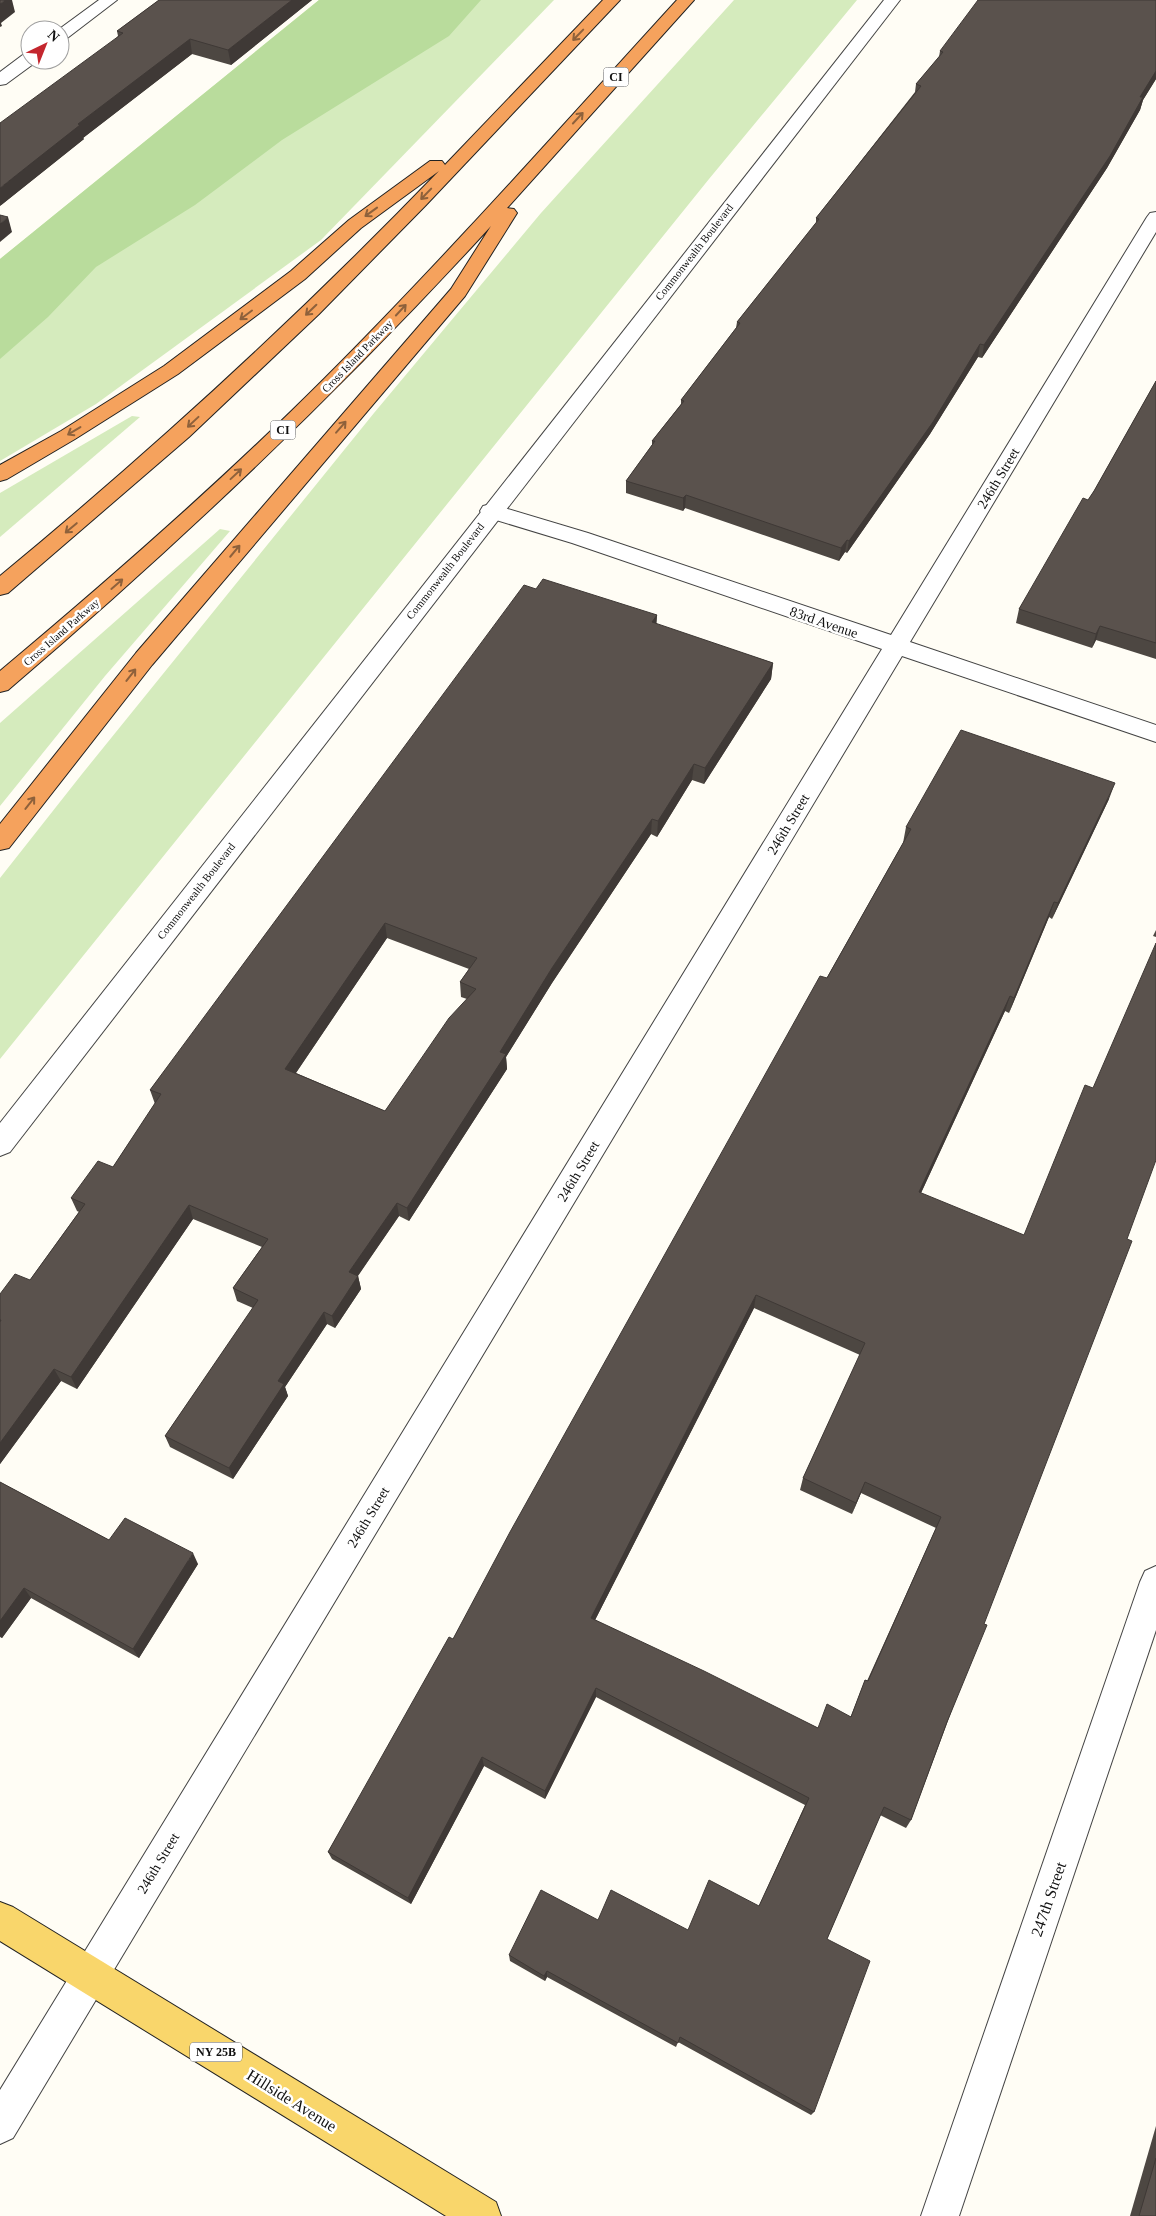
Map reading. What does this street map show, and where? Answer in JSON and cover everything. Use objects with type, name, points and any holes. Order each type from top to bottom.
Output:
[{"type":"highway","points":[[0,588],[169,444],[236,382],[354,268],[612,0]]},
{"type":"highway","name":"Cross Island Parkway","points":[[0,684],[159,548],[331,383],[546,154],[686,0]]},
{"type":"highway","points":[[0,474],[76,430],[171,370],[298,275],[356,224],[496,121]]},
{"type":"highway","points":[[0,841],[144,659],[396,362],[458,292],[546,154]]},
{"type":"main road","name":"Hillside Avenue","points":[[0,1920],[482,2216]]},
{"type":"street","points":[[70,29],[109,0]]},
{"type":"street","name":"Commonwealth Boulevard","points":[[0,1144],[491,511],[892,0]]},
{"type":"street","points":[[0,80],[20,65]]},
{"type":"street","name":"246th Street","points":[[0,2125],[1156,217]]},
{"type":"street","name":"83rd Avenue","points":[[491,511],[580,538],[895,647],[1156,734]]},
{"type":"street","name":"247th Street","points":[[940,2216],[1156,1582]]},
{"type":"green space","points":[[319,0],[554,0],[321,240],[96,404],[0,461],[0,259]]},
{"type":"green space","points":[[319,0],[481,0],[449,36],[282,140],[195,205],[96,267],[48,317],[0,359],[0,259]]},
{"type":"green space","points":[[734,0],[857,0],[709,179],[0,1059],[0,878],[374,413],[541,213]]},
{"type":"green space","points":[[132,416],[140,417],[0,537],[0,493]]},
{"type":"green space","points":[[220,529],[230,531],[105,676],[0,806],[0,723]]},
{"type":"building","points":[[159,0],[292,0],[228,50],[190,39],[78,124],[80,125],[0,188],[0,123],[123,33],[117,31]]},
{"type":"building","points":[[978,0],[1156,0],[1156,71],[1140,97],[1143,97],[1110,156],[984,345],[980,344],[933,422],[849,541],[847,540],[841,548],[686,495],[683,498],[626,481],[655,441],[652,441],[684,401],[681,400],[740,323],[737,322],[819,219],[816,218],[921,86],[916,84],[943,52],[940,51]]},
{"type":"building","points":[[0,215],[8,217],[0,224]]},
{"type":"building","points":[[1156,381],[1156,643],[1100,626],[1096,634],[1019,609],[1083,498],[1088,500],[1094,491]]},
{"type":"building","points":[[543,579],[657,615],[652,622],[773,663],[705,768],[694,764],[658,821],[652,819],[552,968],[500,1052],[506,1054],[407,1208],[397,1203],[349,1272],[358,1276],[332,1316],[324,1312],[278,1381],[284,1384],[229,1468],[165,1436],[258,1300],[233,1288],[268,1239],[189,1205],[71,1377],[54,1369],[0,1443],[0,1294],[15,1274],[30,1280],[85,1204],[71,1198],[98,1161],[113,1167],[161,1094],[150,1090],[524,585],[536,589]],"holes":[[[385,923],[477,958],[460,982],[476,989],[449,1018],[385,1111],[285,1069]]]},
{"type":"building","points":[[961,730],[1115,783],[1058,903],[1054,902],[1014,998],[1010,996],[919,1192],[1024,1235],[1085,1085],[1093,1088],[1156,943],[1156,1160],[1127,1239],[1132,1241],[984,1624],[987,1625],[947,1722],[911,1820],[884,1807],[827,1939],[870,1961],[814,2112],[680,2037],[678,2043],[547,1971],[544,1976],[509,1955],[541,1890],[598,1920],[611,1890],[688,1930],[709,1880],[759,1906],[809,1798],[596,1688],[545,1791],[482,1757],[408,1898],[328,1852],[449,1637],[453,1639],[510,1532],[820,976],[827,978],[911,829],[906,827]],"holes":[[[756,1295],[865,1343],[803,1478],[856,1503],[865,1482],[941,1517],[868,1681],[865,1680],[851,1717],[827,1704],[818,1728],[704,1671],[591,1618]]]},
{"type":"building","points":[[0,1482],[109,1540],[125,1518],[193,1553],[133,1649],[24,1588],[0,1621]]},
{"type":"building","points":[[1156,2158],[1156,2216],[1139,2216]]}]
